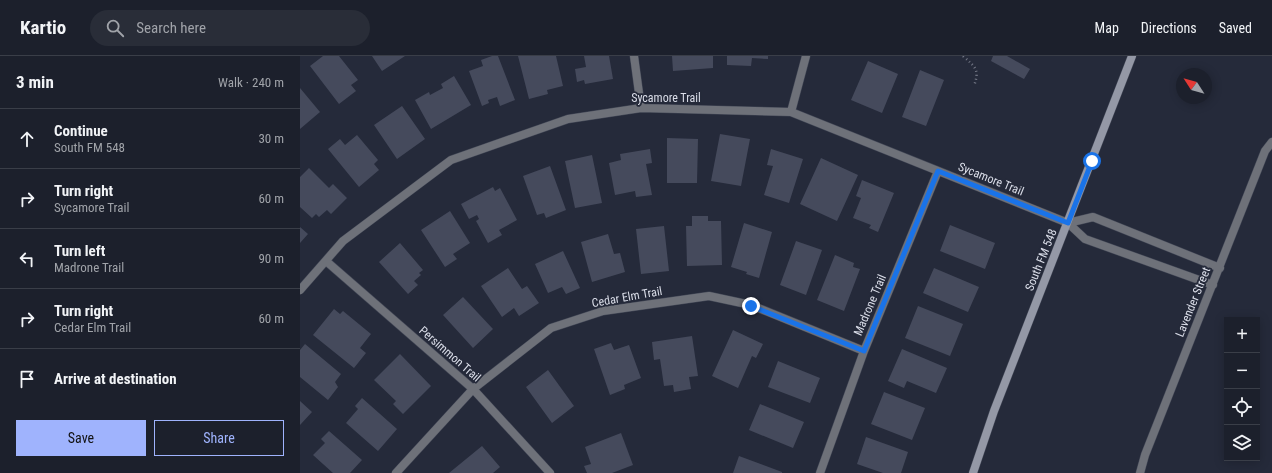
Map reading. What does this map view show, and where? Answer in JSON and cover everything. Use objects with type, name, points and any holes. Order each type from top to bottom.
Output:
[{"type":"main road","name":"South FM 548","points":[[973,473],[994,411],[1132,56]]},
{"type":"street","points":[[634,56],[641,108]]},
{"type":"street","points":[[791,112],[806,56]]},
{"type":"street","name":"Sycamore Trail","points":[[300,290],[343,241],[451,160],[568,119],[641,108],[791,112],[1068,223],[1085,239],[1213,286]]},
{"type":"street","name":"Lavender Street","points":[[1140,473],[1145,455],[1265,151],[1272,142]]},
{"type":"street","name":"Madrone Trail","points":[[820,473],[864,351],[938,171]]},
{"type":"street","points":[[1068,223],[1093,217],[1220,268]]},
{"type":"street","name":"Persimmon Trail","points":[[326,261],[473,389],[550,473]]},
{"type":"street","name":"Cedar Elm Trail","points":[[396,473],[473,389],[551,328],[603,311],[709,296],[751,306],[864,351]]},
{"type":"path","points":[[963,56],[976,68],[978,76],[974,86]]},
{"type":"building","points":[[323,56],[339,56],[358,80],[351,85],[356,91],[339,104],[310,66]]},
{"type":"building","points":[[372,56],[405,56],[382,71]]},
{"type":"building","points":[[492,56],[498,56],[515,100],[500,106],[497,97],[488,100],[489,103],[482,106],[469,71],[483,66],[481,60]]},
{"type":"building","points":[[518,56],[556,56],[563,86],[547,90],[548,94],[529,99]]},
{"type":"building","points":[[584,56],[609,56],[613,79],[585,84],[584,80],[577,82],[575,69],[586,67]]},
{"type":"building","points":[[672,56],[713,56],[713,68],[673,71]]},
{"type":"building","points":[[727,56],[768,56],[768,59],[752,58],[751,66],[727,65]]},
{"type":"building","points":[[993,56],[1007,56],[1030,69],[1024,79],[991,61]]},
{"type":"building","points":[[868,61],[898,74],[882,113],[851,100]]},
{"type":"building","points":[[920,70],[944,80],[926,126],[902,117]]},
{"type":"building","points":[[454,76],[471,105],[431,129],[415,100],[429,92],[430,95],[443,88],[441,84]]},
{"type":"building","points":[[300,88],[320,112],[300,129]]},
{"type":"building","points":[[402,106],[425,139],[397,159],[374,125]]},
{"type":"building","points":[[720,134],[750,139],[741,186],[711,181]]},
{"type":"building","points":[[357,135],[378,160],[374,164],[379,170],[359,187],[328,149],[340,139],[345,145]]},
{"type":"building","points":[[667,138],[698,139],[697,183],[667,183]]},
{"type":"building","points":[[650,149],[652,163],[646,164],[652,195],[636,197],[635,191],[615,195],[609,163],[621,160],[620,154]]},
{"type":"building","points":[[771,149],[803,159],[789,203],[764,195],[773,166],[767,165]]},
{"type":"building","points":[[592,155],[602,203],[575,208],[565,161]]},
{"type":"building","points":[[821,158],[858,175],[837,221],[800,204]]},
{"type":"building","points":[[550,166],[566,210],[546,218],[544,213],[537,215],[523,176]]},
{"type":"building","points":[[309,168],[329,188],[333,184],[347,198],[331,214],[327,210],[319,217],[316,214],[312,218],[300,207],[300,177]]},
{"type":"building","points":[[862,180],[894,193],[878,232],[869,228],[871,225],[853,218],[861,198],[856,196]]},
{"type":"building","points":[[493,187],[495,191],[500,188],[517,220],[499,230],[502,235],[488,243],[476,221],[479,219],[477,215],[469,219],[461,204]]},
{"type":"building","points":[[450,211],[470,243],[453,254],[457,259],[445,267],[421,230]]},
{"type":"building","points":[[692,216],[708,216],[708,221],[721,221],[722,265],[687,266],[686,226],[692,226]]},
{"type":"building","points":[[744,223],[772,232],[759,278],[731,267]]},
{"type":"building","points":[[950,225],[995,243],[985,269],[940,251]]},
{"type":"building","points":[[664,226],[669,271],[641,274],[636,229]]},
{"type":"building","points":[[300,227],[308,234],[300,243]]},
{"type":"building","points":[[608,234],[614,254],[620,253],[625,272],[592,282],[581,242]]},
{"type":"building","points":[[796,241],[822,250],[806,295],[780,285]]},
{"type":"building","points":[[400,243],[423,270],[419,273],[421,275],[414,281],[418,285],[408,294],[379,262]]},
{"type":"building","points":[[563,251],[580,288],[566,294],[562,287],[548,293],[535,264]]},
{"type":"building","points":[[835,255],[854,263],[853,267],[860,269],[844,311],[817,300]]},
{"type":"building","points":[[508,268],[522,289],[527,286],[539,303],[519,316],[514,308],[502,317],[481,286]]},
{"type":"building","points":[[934,268],[979,287],[968,312],[923,293]]},
{"type":"building","points":[[463,297],[493,329],[473,348],[443,315]]},
{"type":"building","points":[[918,306],[963,324],[950,356],[905,338]]},
{"type":"building","points":[[334,309],[340,314],[343,311],[371,334],[360,348],[366,353],[354,368],[313,335]]},
{"type":"building","points":[[733,330],[763,344],[756,358],[752,356],[738,388],[712,376]]},
{"type":"building","points":[[692,336],[698,376],[689,377],[691,389],[674,392],[673,385],[664,386],[660,359],[654,360],[652,342]]},
{"type":"building","points":[[611,343],[614,350],[629,345],[641,378],[624,385],[625,389],[610,395],[594,349]]},
{"type":"building","points":[[305,344],[341,374],[335,382],[338,387],[328,400],[300,377],[300,350]]},
{"type":"building","points":[[902,349],[947,368],[936,393],[907,381],[904,388],[888,381]]},
{"type":"building","points":[[400,354],[431,386],[403,414],[393,404],[396,401],[374,380]]},
{"type":"building","points":[[778,361],[820,378],[810,403],[768,387]]},
{"type":"building","points":[[548,370],[574,406],[552,423],[526,387]]},
{"type":"building","points":[[884,392],[925,408],[912,440],[871,424]]},
{"type":"building","points":[[362,398],[397,429],[378,451],[346,423],[358,409],[355,406]]},
{"type":"building","points":[[300,401],[312,412],[300,425]]},
{"type":"building","points":[[760,404],[804,422],[793,448],[749,430]]},
{"type":"building","points":[[329,431],[362,460],[350,473],[333,473],[313,455],[325,443],[321,439]]},
{"type":"building","points":[[621,433],[633,465],[612,473],[587,473],[584,466],[591,464],[585,447]]},
{"type":"building","points":[[866,437],[908,452],[901,473],[883,473],[857,464]]},
{"type":"building","points":[[482,446],[500,467],[493,473],[449,473]]},
{"type":"building","points":[[739,456],[782,472],[782,473],[733,473]]},
{"type":"route","points":[[751,306],[864,351],[938,171],[1068,223],[1092,161]]}]
